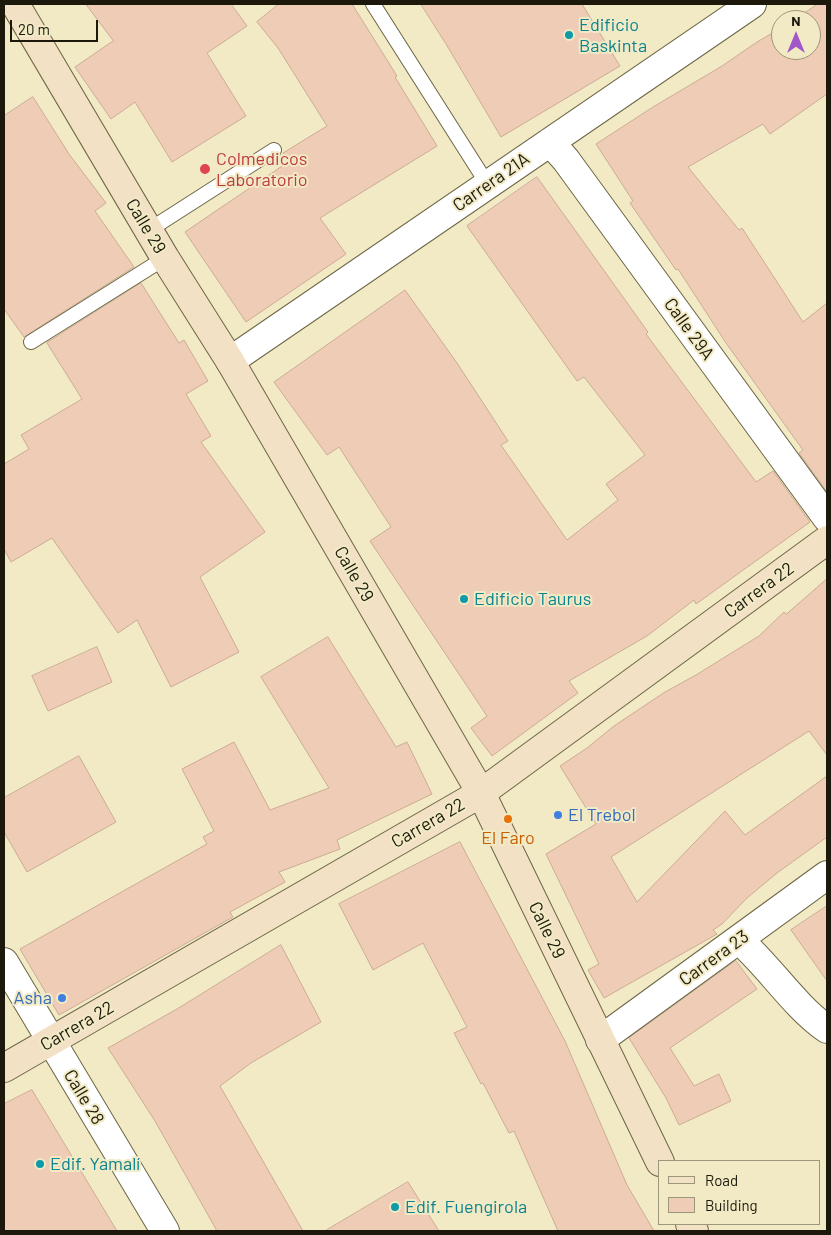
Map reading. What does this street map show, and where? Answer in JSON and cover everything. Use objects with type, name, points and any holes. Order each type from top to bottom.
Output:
[{"type":"main road","name":"Calle 29","points":[[14,4],[148,230],[230,361],[481,792],[659,1160]]},
{"type":"main road","name":"Carrera 22","points":[[4,1068],[481,792],[827,540]]},
{"type":"street","name":"Carrera 21A","points":[[230,361],[752,4]]},
{"type":"street","name":"Calle 29A","points":[[550,142],[566,160],[827,518]]},
{"type":"street","name":"Carrera 23","points":[[600,1040],[827,875]]},
{"type":"street","points":[[739,940],[814,1020],[827,1029]]},
{"type":"street","name":"Calle 28","points":[[4,962],[165,1231]]},
{"type":"lane","points":[[373,4],[488,185]]},
{"type":"lane","points":[[148,230],[274,150]]},
{"type":"lane","points":[[31,342],[165,258]]},
{"type":"building","points":[[86,4],[231,4],[247,26],[207,53],[246,116],[172,162],[135,102],[111,119],[75,67],[113,41]]},
{"type":"building","points":[[279,4],[352,4],[397,76],[395,77],[437,146],[320,218],[346,254],[246,322],[185,232],[288,162],[283,153],[327,126],[278,48],[257,22]]},
{"type":"building","points":[[421,4],[582,4],[620,66],[501,137]]},
{"type":"building","points":[[818,4],[827,4],[827,94],[770,134],[763,124],[688,167],[739,230],[742,228],[803,322],[827,303],[827,492],[799,453],[803,450],[726,343],[678,269],[676,270],[630,203],[633,201],[596,144],[771,34],[771,60],[821,60],[821,10],[809,10]]},
{"type":"building","points":[[33,97],[69,154],[106,203],[95,211],[134,267],[24,337],[4,309],[4,116]]},
{"type":"building","points":[[537,177],[648,332],[646,334],[756,482],[773,471],[810,522],[696,604],[694,600],[647,636],[569,681],[578,693],[492,756],[471,728],[487,716],[370,541],[391,527],[339,447],[327,455],[274,382],[405,290],[457,363],[508,441],[501,445],[567,540],[618,500],[606,484],[645,455],[584,377],[577,381],[467,226]]},
{"type":"building","points":[[141,283],[179,343],[184,340],[208,381],[186,394],[211,436],[201,442],[265,532],[200,577],[239,652],[171,687],[137,620],[118,633],[52,538],[11,562],[4,549],[4,464],[29,449],[21,435],[82,399],[47,343]]},
{"type":"building","points":[[827,579],[827,755],[809,731],[611,857],[637,902],[725,811],[745,835],[827,776],[827,837],[777,873],[747,898],[722,924],[713,930],[717,934],[604,998],[588,970],[599,964],[546,854],[596,824],[560,766],[587,748],[614,726],[665,692],[759,636],[784,612],[786,614]]},
{"type":"building","points":[[328,637],[396,747],[407,742],[432,794],[337,840],[340,849],[279,872],[285,882],[230,912],[233,917],[59,1015],[20,949],[207,844],[203,837],[214,831],[182,769],[234,742],[270,810],[329,788],[261,677]]},
{"type":"building","points":[[97,647],[112,682],[48,711],[32,676]]},
{"type":"building","points":[[79,756],[116,822],[27,872],[4,832],[4,798]]},
{"type":"building","points":[[460,842],[565,1041],[627,1185],[654,1231],[558,1231],[514,1131],[509,1133],[454,1033],[467,1027],[423,943],[373,970],[339,904]]},
{"type":"building","points":[[827,906],[827,981],[791,930]]},
{"type":"building","points":[[281,945],[321,1022],[251,1063],[220,1086],[303,1231],[217,1231],[155,1121],[108,1048],[177,1009]]},
{"type":"building","points":[[736,961],[757,989],[670,1048],[694,1086],[719,1074],[731,1101],[679,1125],[666,1098],[629,1038]]},
{"type":"building","name":"Edif. Yamalí","points":[[32,1090],[117,1231],[4,1231],[4,1104]]},
{"type":"building","name":"Edif. Fuengirola","points":[[408,1182],[439,1231],[325,1231]]},
{"type":"place","name":"Edificio Baskinta","points":[[569,35]]},
{"type":"place","name":"Colmedicos Laboratorio","points":[[205,169]]},
{"type":"place","name":"Edificio Taurus","points":[[464,599]]},
{"type":"place","name":"El Trebol","points":[[558,815]]},
{"type":"place","name":"El Faro","points":[[508,819]]},
{"type":"place","name":"Asha","points":[[62,998]]},
{"type":"place","name":"Edif. Yamalí","points":[[40,1164]]},
{"type":"place","name":"Edif. Fuengirola","points":[[395,1207]]}]
